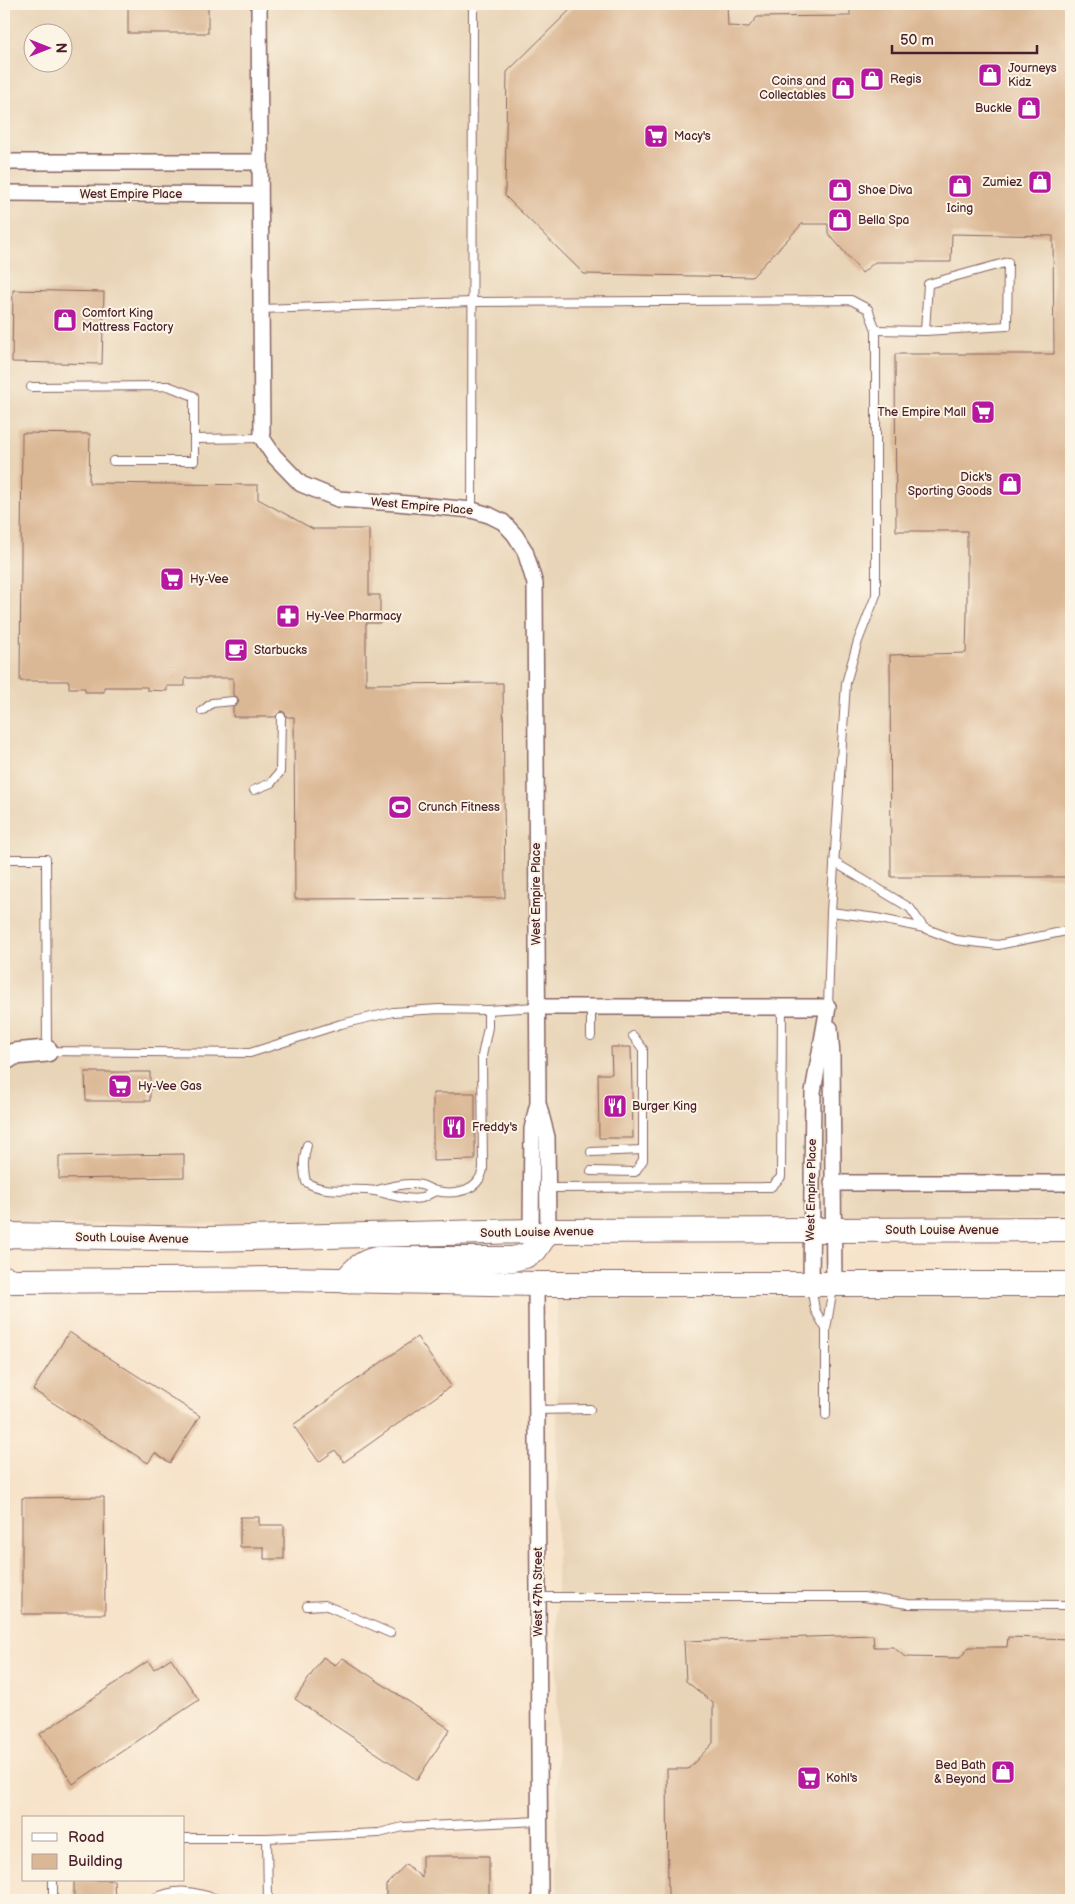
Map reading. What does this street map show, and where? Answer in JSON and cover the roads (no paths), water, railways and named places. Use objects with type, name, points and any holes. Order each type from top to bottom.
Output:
[{"type":"main road","points":[[4,1060],[14,1054],[47,1051]]},
{"type":"main road","name":"South Louise Avenue","points":[[4,1238],[9,1235],[207,1239],[539,1231],[1071,1229]]},
{"type":"main road","points":[[345,1281],[358,1266],[378,1259],[500,1260],[525,1256],[535,1250],[539,1231]]},
{"type":"main road","points":[[4,1278],[13,1281],[283,1279],[536,1284],[1071,1284]]},
{"type":"street","points":[[259,4],[262,438]]},
{"type":"street","points":[[4,162],[259,162]]},
{"type":"street","name":"West Empire Place","points":[[4,193],[259,195]]},
{"type":"street","name":"West Empire Place","points":[[262,438],[274,456],[301,484],[338,499],[397,502],[472,510],[489,515],[503,522],[515,535],[525,551],[535,584],[538,1103],[547,1137],[548,1188],[539,1231]]},
{"type":"street","points":[[536,1007],[828,1007]]},
{"type":"street","name":"West Empire Place","points":[[823,1284],[834,1230],[832,1057],[828,1007]]},
{"type":"street","name":"West Empire Place","points":[[823,1284],[811,1230],[813,1092],[828,1007]]},
{"type":"street","name":"West Empire Place","points":[[538,1103],[532,1129],[539,1231]]},
{"type":"street","name":"West Empire Place","points":[[832,1183],[1071,1183]]},
{"type":"street","name":"West 47th Street","points":[[536,1284],[540,1900]]},
{"type":"lane","points":[[472,510],[473,4]]},
{"type":"lane","points":[[876,330],[925,331],[1007,326],[1008,262],[928,284],[925,331]]},
{"type":"lane","points":[[260,309],[473,302],[851,300],[868,309],[876,330],[876,595],[858,641],[846,683],[831,912],[828,1007]]},
{"type":"lane","points":[[31,387],[168,386],[194,396],[194,461],[113,461]]},
{"type":"lane","points":[[195,438],[262,438]]},
{"type":"lane","points":[[202,712],[212,703],[233,701]]},
{"type":"lane","points":[[254,790],[272,783],[280,772],[281,717]]},
{"type":"lane","points":[[4,858],[46,858],[47,1051],[250,1053],[341,1024],[393,1012],[536,1007]]},
{"type":"lane","points":[[834,862],[910,908],[924,928]]},
{"type":"lane","points":[[831,912],[876,918],[924,928],[956,940],[998,945],[1071,930]]},
{"type":"lane","points":[[591,1007],[591,1036]]},
{"type":"lane","points":[[548,1188],[772,1187],[780,1177],[782,1007]]},
{"type":"lane","points":[[307,1145],[303,1159],[306,1182],[325,1189],[374,1190],[399,1185],[421,1184],[436,1191],[455,1192],[472,1188],[481,1179],[483,1169],[482,1056],[488,1027],[488,1010]]},
{"type":"lane","points":[[591,1171],[635,1172],[643,1160],[643,1049],[633,1036]]},
{"type":"lane","points":[[591,1152],[643,1150]]},
{"type":"lane","points":[[374,1190],[398,1197],[421,1198],[436,1191]]},
{"type":"lane","points":[[823,1284],[815,1310],[826,1329]]},
{"type":"lane","points":[[823,1284],[826,1329],[826,1415]]},
{"type":"lane","points":[[537,1410],[590,1409]]},
{"type":"lane","points":[[538,1597],[863,1597],[908,1604],[1071,1605]]},
{"type":"lane","points":[[307,1606],[325,1605],[390,1633]]},
{"type":"lane","points":[[185,1838],[267,1838],[379,1833],[403,1827],[539,1821]]},
{"type":"lane","points":[[267,1838],[268,1900]]},
{"type":"lane","points":[[53,1882],[53,1900]]},
{"type":"lane","points":[[151,1900],[174,1892],[192,1891],[221,1900]]},
{"type":"place","name":"Journeys Kidz","points":[[990,75]]},
{"type":"place","name":"Regis","points":[[872,79]]},
{"type":"place","name":"Coins and Collectables","points":[[843,88]]},
{"type":"place","name":"Buckle","points":[[1029,108]]},
{"type":"place","name":"Macy's","points":[[656,136]]},
{"type":"place","name":"Zumiez","points":[[1040,182]]},
{"type":"place","name":"Icing","points":[[960,186]]},
{"type":"place","name":"Shoe Diva","points":[[840,190]]},
{"type":"place","name":"Bella Spa","points":[[840,220]]},
{"type":"place","name":"Comfort King Mattress Factory","points":[[65,320]]},
{"type":"place","name":"The Empire Mall","points":[[983,412]]},
{"type":"place","name":"Dick's Sporting Goods","points":[[1010,484]]},
{"type":"place","name":"Hy-Vee","points":[[172,579]]},
{"type":"place","name":"Hy-Vee Pharmacy","points":[[288,616]]},
{"type":"place","name":"Starbucks","points":[[236,650]]},
{"type":"place","name":"Crunch Fitness","points":[[400,807]]},
{"type":"place","name":"Hy-Vee Gas","points":[[120,1086]]},
{"type":"place","name":"Burger King","points":[[615,1106]]},
{"type":"place","name":"Freddy's","points":[[454,1127]]},
{"type":"place","name":"Bed Bath & Beyond","points":[[1003,1772]]},
{"type":"place","name":"Kohl's","points":[[809,1778]]}]
